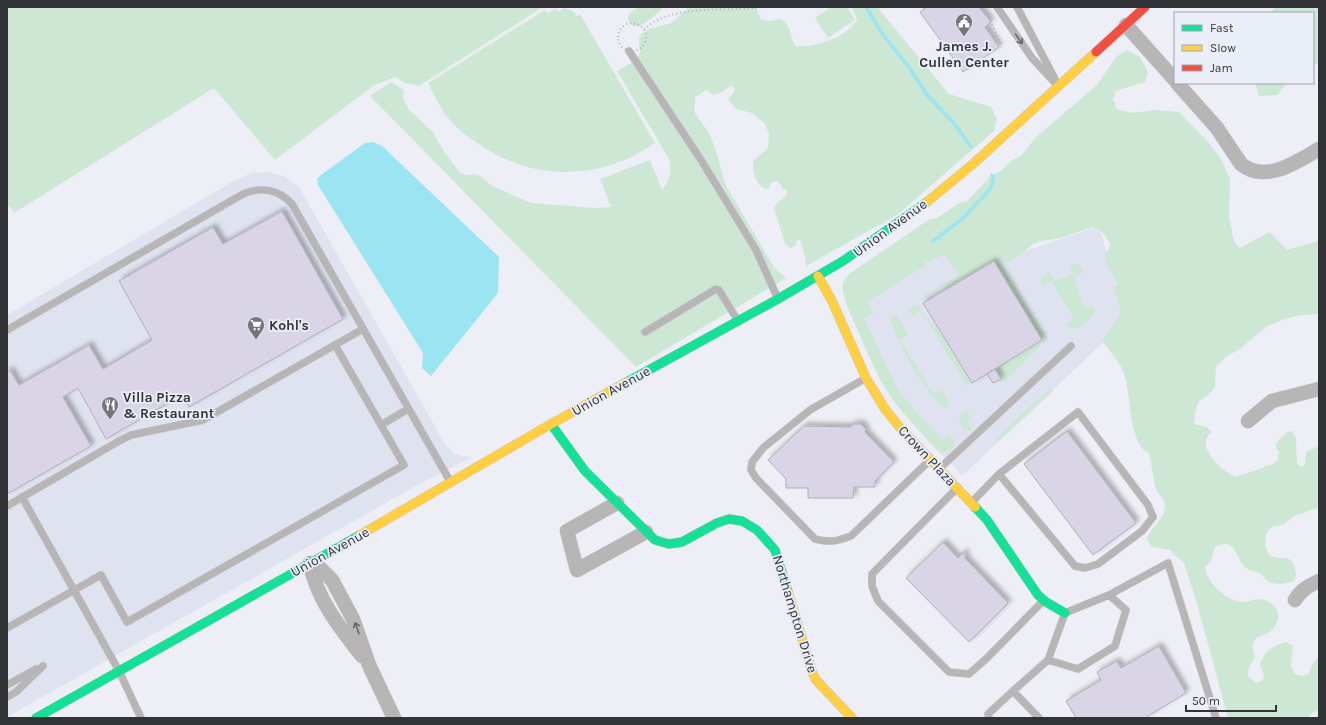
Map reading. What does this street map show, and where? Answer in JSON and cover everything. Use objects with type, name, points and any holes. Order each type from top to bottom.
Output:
[{"type":"street","name":"Union Avenue","points":[[36,718],[451,483],[551,424],[778,299],[865,247],[919,209],[973,164],[1145,7]]},
{"type":"street","points":[[1126,25],[1174,79]]},
{"type":"street","points":[[1178,84],[1217,128],[1241,164],[1246,168],[1255,172],[1264,173],[1274,171],[1296,163],[1319,149]]},
{"type":"street","name":"Crown Plaza","points":[[818,276],[832,301],[866,378],[885,409],[901,429],[987,520],[1029,584],[1044,600],[1065,613]]},
{"type":"street","points":[[1248,421],[1272,401],[1319,389]]},
{"type":"street","name":"Northampton Drive","points":[[551,424],[585,471],[655,540],[665,543],[685,541],[719,522],[729,519],[739,519],[748,523],[763,535],[777,552],[812,672],[816,680],[852,718]]},
{"type":"street","points":[[617,503],[567,531],[577,570],[646,532]]},
{"type":"street","points":[[310,563],[320,568],[332,580],[353,619],[369,665],[394,718]]},
{"type":"street","points":[[1295,600],[1305,587],[1319,581]]},
{"type":"lane","points":[[997,7],[1032,58],[1059,86]]},
{"type":"lane","points":[[1017,7],[1059,86]]},
{"type":"lane","points":[[629,51],[701,160],[753,244],[763,263],[778,299]]},
{"type":"lane","points":[[7,330],[249,191],[262,189],[281,194],[292,204],[451,483]]},
{"type":"lane","points":[[645,332],[716,289],[719,290],[738,321]]},
{"type":"lane","points":[[7,506],[131,435],[203,420],[363,330]]},
{"type":"lane","points":[[7,628],[101,575],[127,622],[404,465],[335,345]]},
{"type":"lane","points":[[939,469],[1071,346]]},
{"type":"lane","points":[[866,378],[810,410],[763,448],[752,462],[751,470],[756,478],[815,539],[826,542],[836,541],[851,536],[930,460]]},
{"type":"lane","points":[[381,425],[408,409]]},
{"type":"lane","points":[[971,503],[999,474],[1078,412],[1148,505],[1153,517],[1142,531],[1098,564],[1085,568],[1075,566],[999,474]]},
{"type":"lane","points":[[957,488],[872,574],[872,586],[878,601],[949,672],[969,674],[987,658],[1044,600]]},
{"type":"lane","points":[[22,497],[119,671],[141,718]]},
{"type":"lane","points":[[989,718],[988,714],[1048,660],[1065,613],[1109,595],[1168,563],[1216,718]]},
{"type":"lane","points":[[1048,660],[1078,669],[1115,646],[1126,610],[1109,595]]},
{"type":"lane","points":[[7,685],[43,666],[16,692],[7,697]]},
{"type":"lane","points":[[1013,691],[1039,718]]},
{"type":"path","points":[[644,29],[659,19],[674,14],[693,11],[762,7]]},
{"type":"path","points":[[982,11],[984,8],[988,7]]},
{"type":"path","points":[[984,8],[1002,47]]},
{"type":"path","points":[[627,23],[636,23],[644,29],[646,38],[642,47],[638,50],[629,51],[618,42],[618,33],[627,23]]},
{"type":"shaded area","points":[[268,172],[284,176],[299,187],[445,444],[455,454],[472,457],[416,486],[7,717],[7,315],[235,180],[252,173]]},
{"type":"shaded area","points":[[1099,226],[1126,321],[962,476],[895,403],[881,381],[869,357],[848,308],[947,248],[1019,240],[1026,251]]},
{"type":"green space","points":[[7,7],[543,7],[419,86],[405,83],[395,77],[373,86],[275,160],[214,88],[14,213],[7,203]]},
{"type":"green space","points":[[639,7],[664,7],[644,24],[634,26],[630,23],[628,16]]},
{"type":"green space","points":[[688,7],[756,7],[761,19],[769,21],[781,19],[788,26],[796,46],[803,46],[830,40],[853,26],[857,20],[852,7],[877,7],[949,94],[991,107],[997,119],[994,131],[897,215],[806,266],[805,256],[800,240],[797,240],[796,245],[791,248],[785,244],[774,208],[777,203],[787,195],[787,190],[783,189],[776,181],[771,183],[768,189],[763,188],[755,176],[753,161],[768,148],[769,134],[765,124],[752,113],[736,109],[728,99],[735,91],[732,85],[721,93],[713,95],[707,90],[695,97],[695,113],[709,133],[718,157],[725,184],[775,269],[786,278],[636,367],[370,96],[391,82],[404,90],[403,99],[409,110],[433,132],[443,150],[460,173],[466,175],[479,175],[492,186],[531,203],[595,208],[611,207],[600,179],[650,160],[662,190],[669,179],[669,159],[617,71],[637,59],[640,52],[639,36],[649,29],[671,23]]},
{"type":"green space","points":[[831,7],[847,7],[855,20],[828,38],[815,18]]},
{"type":"green space","points":[[1319,7],[1319,63],[1314,65],[1314,12],[1271,12],[1274,8]]},
{"type":"green space","points":[[556,8],[558,12],[564,8],[573,11],[577,16],[580,14],[655,143],[635,155],[613,164],[592,170],[569,172],[547,171],[525,166],[504,158],[483,147],[462,132],[444,113],[428,83],[545,10],[548,13]]},
{"type":"green space","points":[[1127,50],[1140,57],[1148,72],[1145,82],[1116,91],[1113,99],[1117,109],[1132,113],[1158,110],[1179,112],[1208,142],[1220,157],[1230,179],[1229,215],[1234,242],[1240,248],[1270,232],[1287,250],[1319,241],[1319,314],[1302,315],[1284,319],[1266,327],[1240,349],[1227,356],[1216,367],[1215,387],[1207,396],[1199,401],[1196,409],[1194,424],[1207,427],[1211,432],[1206,439],[1206,447],[1211,457],[1222,469],[1236,477],[1273,464],[1278,460],[1279,452],[1275,444],[1287,432],[1292,431],[1296,439],[1297,463],[1301,467],[1305,465],[1306,452],[1319,446],[1319,507],[1294,516],[1283,525],[1273,526],[1268,531],[1266,536],[1265,542],[1267,552],[1271,556],[1288,559],[1293,562],[1296,574],[1294,581],[1280,584],[1270,583],[1261,574],[1246,568],[1242,564],[1232,546],[1228,544],[1222,544],[1215,547],[1211,561],[1205,567],[1209,579],[1219,590],[1231,599],[1243,602],[1258,599],[1264,600],[1273,605],[1278,612],[1278,621],[1272,630],[1256,638],[1252,646],[1255,658],[1249,667],[1248,676],[1256,683],[1262,681],[1264,675],[1260,665],[1266,652],[1276,646],[1286,642],[1293,646],[1291,666],[1295,674],[1302,676],[1309,674],[1312,664],[1319,657],[1319,710],[1312,713],[1308,718],[1228,718],[1196,600],[1184,563],[1170,550],[1153,547],[1149,544],[1147,539],[1148,536],[1162,516],[1165,505],[1156,489],[1149,453],[1142,447],[1133,428],[1128,390],[1122,369],[1102,341],[1121,312],[1114,289],[1117,284],[1105,260],[1104,254],[1108,250],[1110,243],[1102,232],[1093,227],[1061,238],[1041,241],[1032,245],[1017,257],[1006,262],[1002,260],[999,255],[998,258],[1048,339],[1043,344],[994,261],[946,290],[944,286],[910,305],[959,275],[945,254],[929,262],[923,259],[927,265],[868,301],[874,313],[864,318],[889,372],[899,390],[912,407],[942,440],[949,434],[953,438],[954,445],[949,451],[946,452],[937,450],[907,417],[887,391],[870,359],[844,298],[843,282],[849,274],[928,220],[937,218],[959,203],[967,201],[992,175],[1002,170],[1012,160],[1021,156],[1036,137],[1097,85],[1116,57]]},
{"type":"green space","points":[[1255,84],[1286,84],[1277,95],[1259,96]]},
{"type":"green space","points":[[1074,263],[1079,265],[1083,272],[1074,276],[1084,309],[1093,307],[1095,310],[1086,322],[1074,329],[1066,325],[1074,319],[1051,281],[1043,286],[1041,283],[1043,276],[1050,272],[1055,281],[1073,274],[1070,266]]},
{"type":"green space","points":[[918,304],[931,325],[935,323],[972,383],[967,386],[921,311],[913,317],[909,310]]},
{"type":"green space","points":[[895,314],[908,335],[900,340],[934,394],[942,390],[943,391],[949,401],[947,407],[944,408],[935,399],[919,378],[901,344],[891,321],[891,317]]},
{"type":"green space","points":[[1039,343],[1041,346],[1003,382],[995,369]]},
{"type":"green space","points":[[1050,388],[1053,391],[998,442],[996,439]]},
{"type":"green space","points":[[966,411],[971,417],[966,421],[973,428],[970,431],[963,429],[959,420],[960,415]]},
{"type":"water","points":[[373,142],[382,146],[499,257],[498,293],[431,376],[422,368],[423,353],[318,185],[317,179],[321,175],[365,143]]},
{"type":"building","name":"James J. Cullen Center","points":[[927,7],[979,7],[991,22],[985,27],[999,47],[963,72],[920,12]]},
{"type":"building","points":[[282,211],[343,319],[189,407],[182,395],[106,439],[78,388],[63,397],[91,446],[7,494],[7,372],[10,370],[19,385],[89,345],[103,369],[152,340],[119,281],[213,227],[223,244]]},
{"type":"building","points":[[994,261],[1042,340],[972,383],[923,303]]},
{"type":"building","points":[[995,369],[1001,379],[993,383],[987,374]]},
{"type":"building","points":[[853,424],[861,424],[866,429],[865,432],[894,462],[875,481],[875,487],[854,487],[853,498],[808,498],[808,488],[786,488],[786,479],[768,460],[804,426],[850,427]]},
{"type":"building","points":[[1067,431],[1136,523],[1093,555],[1024,464]]},
{"type":"building","points":[[943,542],[958,558],[965,551],[965,558],[1008,603],[969,642],[906,578]]},
{"type":"building","points":[[1159,646],[1186,693],[1145,718],[1076,718],[1066,701],[1101,680],[1097,672],[1117,661],[1121,668]]},
{"type":"waterway","points":[[866,7],[881,32],[911,70],[927,95],[953,122],[971,147]]},
{"type":"waterway","points":[[933,241],[962,219],[990,189],[993,182],[992,175]]},
{"type":"traffic: fast","points":[[627,382],[778,299],[843,261],[927,202]]},
{"type":"traffic: fast","points":[[551,424],[585,471],[655,540],[669,544],[682,542],[717,523],[729,519],[742,521],[757,530],[775,550],[788,592]]},
{"type":"traffic: fast","points":[[975,507],[987,520],[1038,595],[1046,602],[1065,613]]},
{"type":"traffic: fast","points":[[36,718],[360,535]]},
{"type":"traffic: slow","points":[[927,202],[973,164],[1096,52]]},
{"type":"traffic: slow","points":[[818,276],[832,301],[866,378],[885,409],[901,429],[975,507]]},
{"type":"traffic: slow","points":[[360,535],[551,424],[627,382]]},
{"type":"traffic: slow","points":[[788,592],[812,672],[816,680],[852,718]]},
{"type":"traffic: jam","points":[[1096,52],[1145,7]]},
{"type":"place","name":"James J. Cullen Center","points":[[964,37]]},
{"type":"place","name":"Kohl's","points":[[256,340]]},
{"type":"place","name":"Villa Pizza & Restaurant","points":[[110,420]]}]
